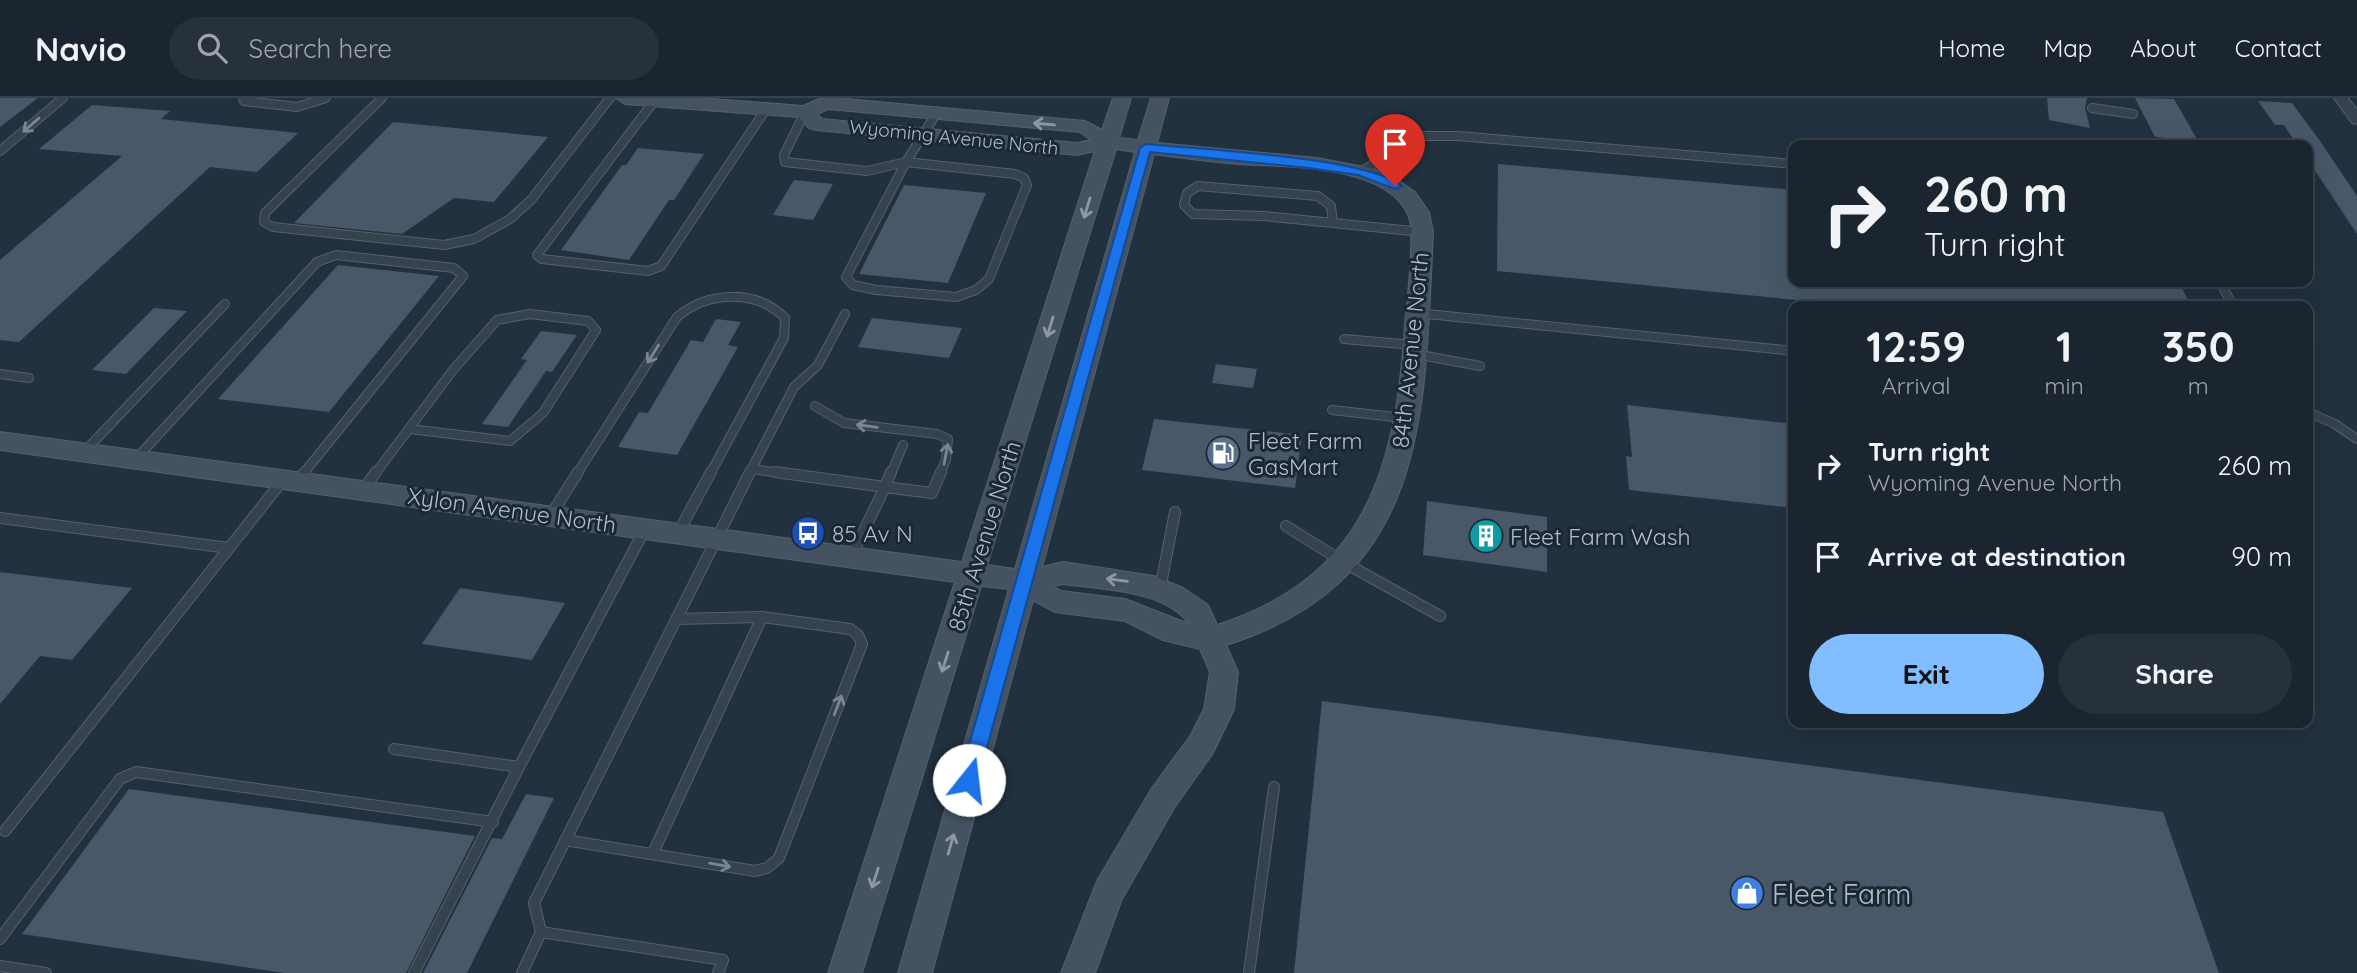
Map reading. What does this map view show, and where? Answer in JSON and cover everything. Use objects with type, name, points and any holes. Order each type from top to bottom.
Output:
[{"type":"street","name":"Wyoming Avenue North","points":[[625,98],[805,112],[826,103],[1085,127],[1108,142]]},
{"type":"street","name":"85th Avenue North","points":[[845,973],[1122,98]]},
{"type":"street","points":[[915,973],[1160,98]]},
{"type":"street","points":[[2341,98],[2357,120]]},
{"type":"street","name":"Wyoming Avenue North","points":[[805,112],[816,124],[1077,149],[1108,142],[1309,164],[1361,172],[1395,186]]},
{"type":"street","name":"84th Avenue North","points":[[1209,639],[1268,619],[1305,596],[1345,563],[1365,540],[1383,505],[1397,466],[1407,419],[1422,232],[1421,218],[1415,202],[1395,186]]},
{"type":"street","name":"Xylon Avenue North","points":[[0,441],[1025,581]]},
{"type":"street","points":[[1025,581],[1063,573],[1144,583],[1173,596],[1198,613],[1224,672],[1219,709],[1202,744],[1163,798],[1108,892],[1078,973]]},
{"type":"street","points":[[1025,581],[1055,601],[1125,610],[1146,617],[1173,632],[1209,639]]},
{"type":"lane","points":[[0,151],[62,98]]},
{"type":"lane","points":[[243,98],[244,101],[292,107],[313,106],[326,98]]},
{"type":"lane","points":[[382,98],[265,213],[264,222],[272,227],[444,245],[474,239],[510,219],[531,200],[610,98]]},
{"type":"lane","points":[[2111,98],[2115,111]]},
{"type":"lane","points":[[656,100],[537,255],[542,259],[648,271],[661,266],[765,109]]},
{"type":"lane","points":[[2092,108],[2133,114]]},
{"type":"lane","points":[[805,112],[784,155],[785,162],[867,171],[906,162],[1015,174],[1024,178],[1027,185],[989,279],[976,290],[956,297],[853,285],[846,277],[906,162],[920,134],[936,114]]},
{"type":"lane","points":[[1361,172],[1416,136],[1458,136],[1788,164]]},
{"type":"lane","points":[[1333,223],[1334,212],[1330,202],[1318,196],[1198,186],[1187,193],[1185,205],[1193,214],[1239,218],[1260,216],[1422,232]]},
{"type":"lane","points":[[5,831],[229,548],[290,481],[463,276],[454,268],[336,255],[317,262],[134,460]]},
{"type":"lane","points":[[551,516],[677,317],[696,302],[722,298],[770,304],[785,318],[784,338],[678,533]]},
{"type":"lane","points":[[83,453],[225,304]]},
{"type":"lane","points":[[363,489],[493,321],[522,313],[587,321],[596,330],[542,413],[510,441],[410,429]]},
{"type":"lane","points":[[1417,313],[1788,350]]},
{"type":"lane","points":[[522,973],[541,932],[534,903],[794,387],[818,365],[845,314]]},
{"type":"lane","points":[[1344,339],[1414,350],[1480,366]]},
{"type":"lane","points":[[0,374],[29,378]]},
{"type":"lane","points":[[751,469],[932,493],[946,460],[948,439],[937,434],[844,423],[815,406]]},
{"type":"lane","points":[[1332,410],[1407,419]]},
{"type":"lane","points":[[2313,414],[2357,439]]},
{"type":"lane","points":[[851,557],[903,445]]},
{"type":"lane","points":[[1159,590],[1175,512]]},
{"type":"lane","points":[[0,519],[229,548]]},
{"type":"lane","points":[[1286,526],[1345,563],[1440,616]]},
{"type":"lane","points":[[414,973],[645,528]]},
{"type":"lane","points":[[565,840],[755,871],[767,868],[779,858],[862,644],[859,635],[850,629],[762,617],[676,619]]},
{"type":"lane","points":[[653,853],[762,617]]},
{"type":"lane","points":[[394,749],[519,767]]},
{"type":"lane","points":[[0,939],[120,779],[127,774],[136,772],[493,822]]},
{"type":"lane","points":[[1249,973],[1273,787]]},
{"type":"lane","points":[[541,932],[723,960],[718,973]]},
{"type":"lane","points":[[0,966],[46,973]]},
{"type":"building","points":[[0,98],[38,98],[0,127]]},
{"type":"building","points":[[2047,98],[2087,98],[2085,108],[2090,128],[2049,120]]},
{"type":"building","points":[[2135,98],[2174,99],[2197,140],[2155,137]]},
{"type":"building","points":[[2258,101],[2292,103],[2357,196],[2357,234],[2313,168],[2313,140],[2294,140],[2284,125],[2275,125]]},
{"type":"building","points":[[92,105],[170,111],[161,119],[298,133],[257,172],[210,167],[19,342],[0,340],[0,260],[122,156],[39,149]]},
{"type":"building","points":[[393,122],[548,137],[494,202],[454,198],[402,234],[294,223]]},
{"type":"building","points":[[638,148],[704,154],[629,260],[561,250],[622,165],[626,165]]},
{"type":"building","points":[[1498,164],[1788,189],[1788,287],[2182,287],[2188,301],[1807,301],[1497,271]]},
{"type":"building","points":[[794,180],[833,184],[813,220],[773,215]]},
{"type":"building","points":[[904,185],[986,193],[948,283],[859,274]]},
{"type":"building","points":[[338,265],[439,276],[329,412],[218,399]]},
{"type":"building","points":[[154,308],[187,311],[126,374],[92,370]]},
{"type":"building","points":[[872,318],[962,328],[949,358],[858,347]]},
{"type":"building","points":[[716,319],[741,322],[728,345],[738,347],[677,455],[618,447],[639,412],[648,413],[691,340],[703,342]]},
{"type":"building","points":[[541,331],[577,335],[552,372],[546,371],[508,427],[482,424],[527,360],[521,359]]},
{"type":"building","name":"Fleet Farm GasMart","points":[[1216,364],[1257,369],[1253,388],[1212,383]]},
{"type":"building","points":[[1627,405],[1788,423],[1788,507],[1629,490],[1626,456],[1632,457]]},
{"type":"building","name":"Fleet Farm GasMart","points":[[1154,419],[1302,435],[1295,488],[1142,470]]},
{"type":"building","name":"Fleet Farm Wash","points":[[1427,501],[1547,517],[1547,572],[1423,555]]},
{"type":"building","points":[[0,572],[132,588],[72,660],[40,656],[0,704]]},
{"type":"building","points":[[460,588],[565,603],[532,660],[422,644]]},
{"type":"building","name":"Fleet Farm","points":[[1322,701],[2163,812],[2219,973],[1294,973]]},
{"type":"building","points":[[129,789],[475,836],[406,973],[285,973],[22,934]]},
{"type":"building","points":[[526,794],[554,798],[467,973],[423,973],[492,838],[502,839]]},
{"type":"place","name":"Fleet Farm GasMart","points":[[1223,453]]},
{"type":"place","name":"85 Av N","points":[[808,533]]},
{"type":"place","name":"Fleet Farm Wash","points":[[1486,536]]},
{"type":"place","name":"Fleet Farm","points":[[1747,893]]},
{"type":"route","points":[[969,780],[1146,148],[1309,164],[1361,172],[1395,186]]}]
